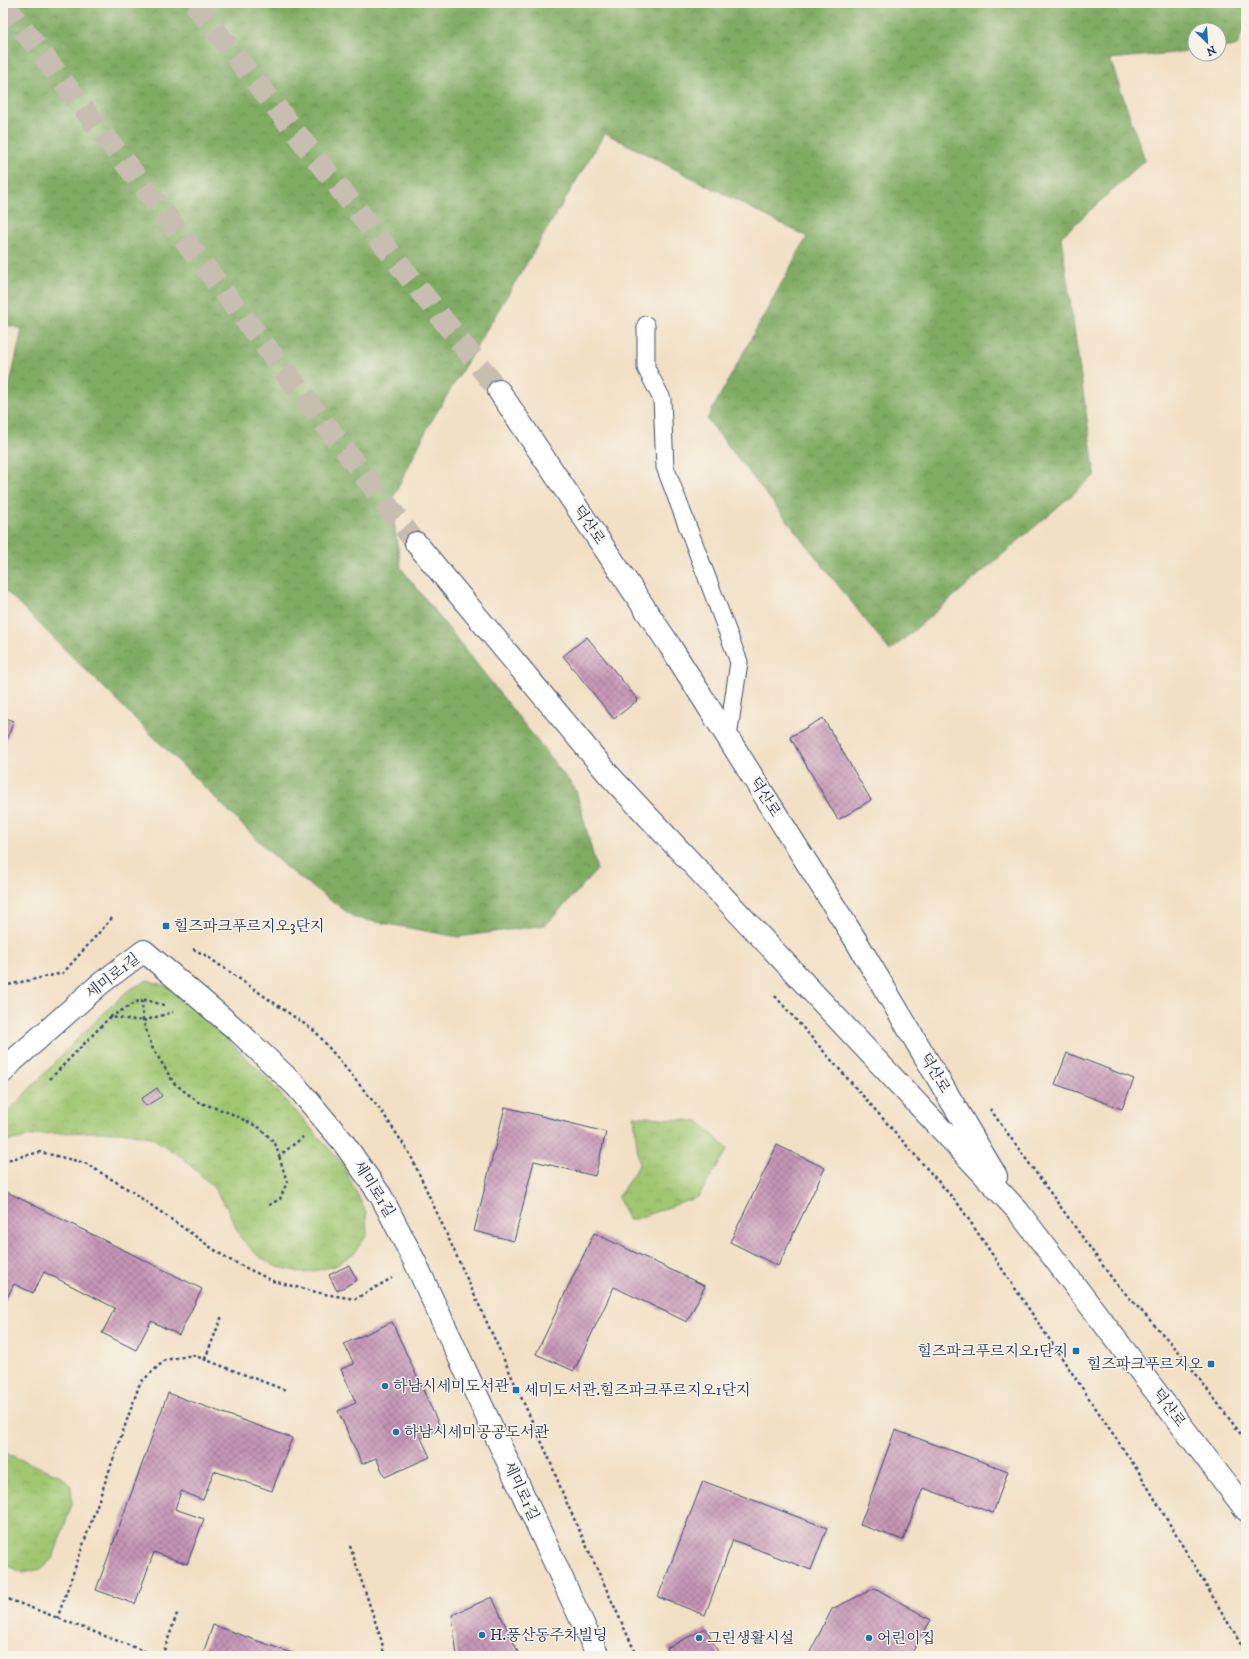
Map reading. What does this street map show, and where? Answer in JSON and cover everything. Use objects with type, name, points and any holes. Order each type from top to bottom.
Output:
[{"type":"main road","name":"덕산로","points":[[499,391],[666,639],[855,939],[1018,1211]]},
{"type":"main road","name":"덕산로","points":[[416,543],[609,775],[1018,1211],[1246,1510]]},
{"type":"main road","name":"세미로1길","points":[[3,1072],[13,1061],[100,984],[144,951],[239,1032],[296,1086],[343,1142],[381,1196],[415,1262],[598,1656]]},
{"type":"lane","points":[[646,325],[646,368],[662,399],[665,466],[740,662],[728,737]]},
{"type":"path","points":[[3,986],[63,973],[112,918]]},
{"type":"path","points":[[771,991],[959,1206],[1140,1474],[1246,1653]]},
{"type":"path","points":[[142,999],[143,1021],[152,1047],[174,1083],[198,1102],[230,1113],[260,1128],[275,1144],[287,1182],[280,1199],[269,1205]]},
{"type":"path","points":[[50,1079],[110,1017],[142,999],[179,1010],[143,1021],[110,1017]]},
{"type":"path","points":[[279,1156],[305,1136],[301,1130]]},
{"type":"path","points":[[3,1161],[40,1152],[85,1163],[131,1191],[226,1258],[273,1281],[324,1294],[355,1299],[392,1278],[415,1262]]},
{"type":"path","points":[[389,1270],[392,1278]]},
{"type":"path","points":[[205,1359],[222,1316]]},
{"type":"path","points":[[57,1619],[140,1384],[165,1360],[193,1355],[285,1390]]},
{"type":"path","points":[[350,1546],[382,1642],[384,1656]]},
{"type":"path","points":[[3,1598],[157,1656]]},
{"type":"path","points":[[162,1656],[178,1611]]},
{"type":"green space","points":[[3,3],[1246,3],[1246,21],[1237,46],[1227,47],[1227,22],[1187,22],[1187,52],[1110,59],[1145,160],[1061,237],[1095,475],[890,651],[707,419],[807,237],[605,133],[428,427],[391,502],[401,568],[576,790],[597,870],[546,925],[458,937],[355,918],[284,866],[3,588],[3,415],[22,329],[3,324]]},
{"type":"green space","points":[[148,980],[176,990],[260,1071],[342,1163],[366,1212],[367,1235],[354,1253],[335,1266],[305,1273],[277,1267],[257,1255],[240,1237],[227,1208],[214,1188],[183,1158],[151,1137],[120,1132],[87,1132],[41,1134],[3,1142],[3,1117],[79,1037],[127,991]]},
{"type":"green space","points":[[634,1116],[698,1121],[728,1149],[698,1197],[629,1221],[618,1197],[639,1165]]},
{"type":"green space","points":[[3,1452],[61,1476],[71,1486],[72,1504],[53,1558],[41,1569],[24,1573],[3,1564]]},
{"type":"building","points":[[587,637],[638,700],[614,719],[563,656]]},
{"type":"building","points":[[3,717],[14,721],[3,749]]},
{"type":"building","points":[[823,718],[871,800],[838,820],[790,737]]},
{"type":"building","points":[[1067,1053],[1134,1079],[1122,1109],[1055,1084]]},
{"type":"building","points":[[157,1088],[162,1096],[146,1106],[141,1099]]},
{"type":"building","points":[[505,1107],[606,1132],[595,1176],[534,1161],[514,1241],[474,1231]]},
{"type":"building","points":[[777,1145],[825,1168],[778,1266],[730,1242]]},
{"type":"building","points":[[3,1190],[202,1289],[179,1335],[151,1321],[136,1350],[102,1333],[115,1308],[44,1272],[33,1293],[14,1284],[3,1306]]},
{"type":"building","points":[[594,1233],[705,1286],[687,1322],[614,1287],[574,1371],[536,1354]]},
{"type":"building","points":[[349,1265],[357,1280],[337,1291],[329,1275]]},
{"type":"building","name":"하남시세미도서관","points":[[392,1322],[441,1429],[421,1438],[430,1457],[385,1477],[376,1458],[362,1464],[338,1411],[356,1403],[341,1369],[354,1364],[344,1344]]},
{"type":"building","points":[[168,1393],[292,1438],[272,1491],[214,1471],[203,1500],[181,1491],[175,1509],[204,1519],[187,1564],[154,1552],[135,1604],[96,1590]]},
{"type":"building","points":[[895,1430],[1008,1471],[993,1513],[923,1488],[903,1540],[860,1525]]},
{"type":"building","points":[[703,1481],[827,1528],[811,1570],[733,1540],[705,1615],[658,1597]]},
{"type":"building","name":"어린이집","points":[[875,1588],[931,1620],[910,1656],[808,1656],[832,1609]]},
{"type":"building","name":"H.풍산동주차빌딩","points":[[492,1597],[520,1656],[457,1656],[452,1615]]},
{"type":"building","points":[[213,1625],[300,1656],[202,1656]]},
{"type":"building","name":"그린생활시설","points":[[706,1628],[720,1656],[671,1656],[667,1648]]},
{"type":"tunnel","points":[[3,3],[416,543]]},
{"type":"tunnel","points":[[194,3],[499,391]]},
{"type":"place","name":"힐즈파크푸르지오3단지","points":[[166,926]]},
{"type":"place","name":"힐즈파크푸르지오1단지","points":[[1076,1351]]},
{"type":"place","name":"힐즈파크푸르지오","points":[[1211,1364]]},
{"type":"place","name":"하남시세미도서관","points":[[385,1386]]},
{"type":"place","name":"세미도서관.힐즈파크푸르지오1단지","points":[[516,1390]]},
{"type":"place","name":"하남시세미공공도서관","points":[[396,1432]]},
{"type":"place","name":"H.풍산동주차빌딩","points":[[482,1635]]},
{"type":"place","name":"그린생활시설","points":[[699,1638]]},
{"type":"place","name":"어린이집","points":[[869,1638]]}]
